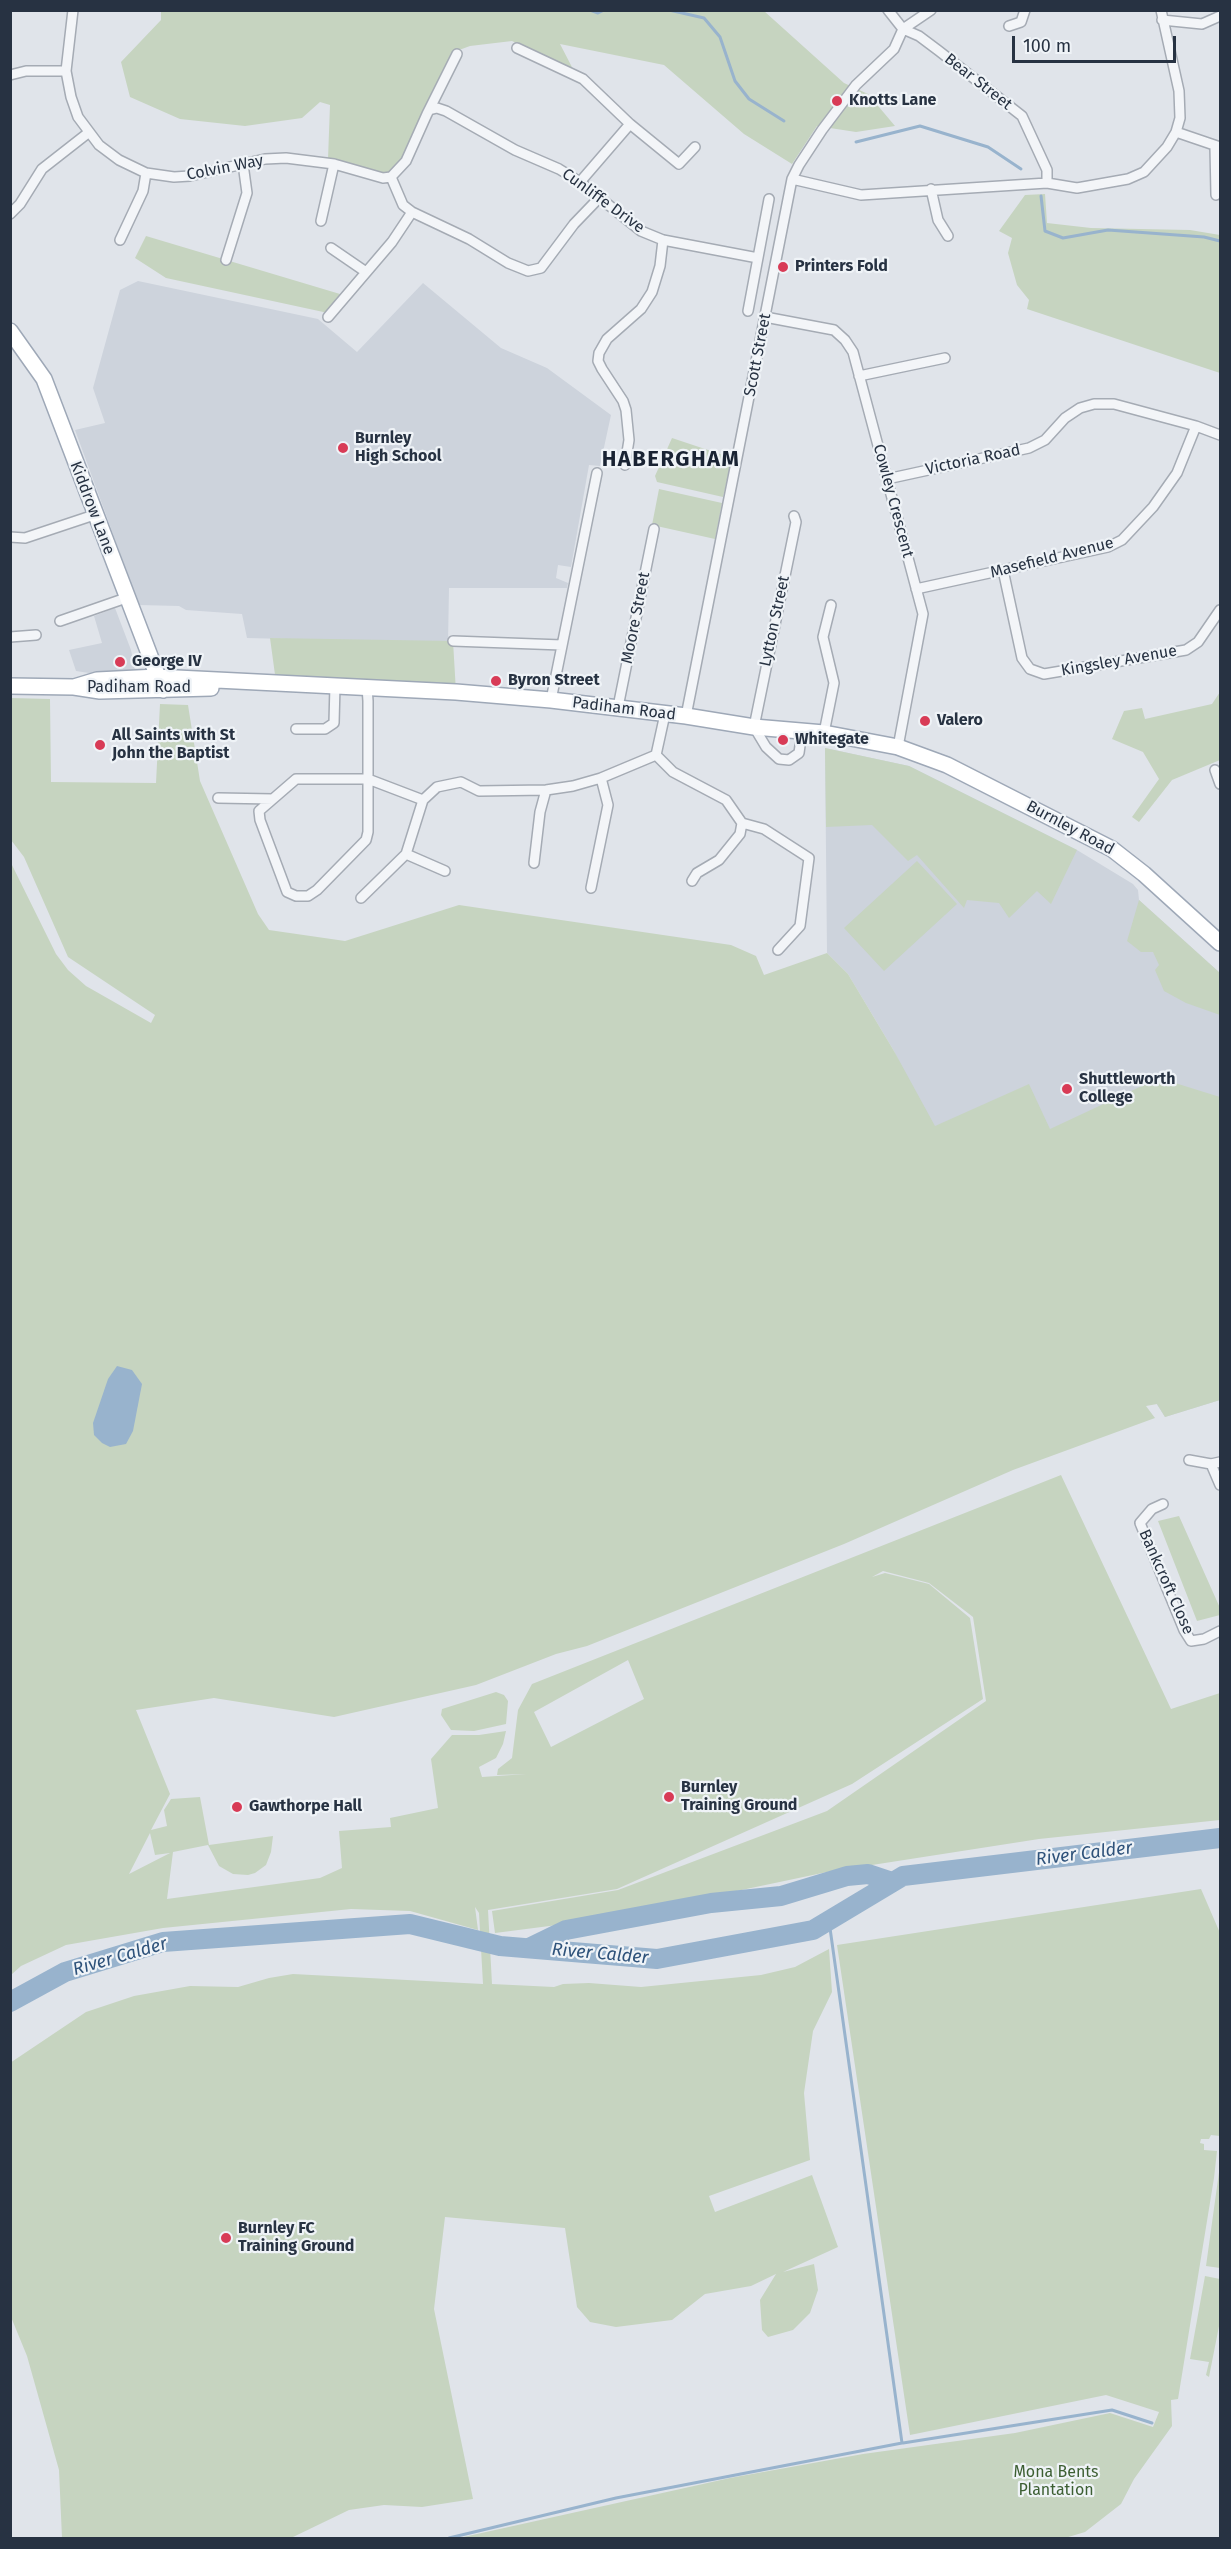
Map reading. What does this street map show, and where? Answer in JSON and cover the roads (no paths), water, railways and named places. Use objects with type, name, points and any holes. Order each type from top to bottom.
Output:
[{"type":"main road","name":"Kiddrow Lane","points":[[10,331],[44,379],[160,684]]},
{"type":"main road","name":"Padiham Road","points":[[10,686],[74,687],[97,680],[160,684],[276,682],[367,687],[551,700],[686,716],[754,727],[824,733],[898,747]]},
{"type":"main road","name":"Burnley Road","points":[[898,747],[947,765],[1112,849],[1144,874],[1221,943]]},
{"type":"street","name":"Colvin Way","points":[[73,10],[66,71],[71,97],[78,117],[88,133],[119,160],[147,173],[174,177],[190,176],[265,159],[286,158],[334,164],[374,177],[391,177]]},
{"type":"street","points":[[888,10],[903,29],[931,10]]},
{"type":"street","points":[[1009,26],[1021,22],[1025,10]]},
{"type":"street","points":[[792,179],[861,195],[1047,183],[1077,188],[1128,179],[1144,172],[1167,147],[1176,132],[1180,118],[1179,91],[1162,15],[1202,24],[1221,16]]},
{"type":"street","name":"Scott Street","points":[[686,716],[792,179],[822,130],[856,85],[894,50],[903,29]]},
{"type":"street","name":"Bear Street","points":[[903,29],[919,36],[1022,116],[1047,170],[1047,183]]},
{"type":"street","points":[[517,48],[583,79],[630,124],[679,164],[695,147]]},
{"type":"street","points":[[457,54],[406,161],[391,177],[403,205],[412,212],[513,265],[533,271],[541,268],[574,224],[599,198]]},
{"type":"street","points":[[10,75],[26,71],[66,71]]},
{"type":"street","name":"Cunliffe Drive","points":[[428,112],[437,108],[446,111],[515,150],[559,169],[580,182],[629,224],[663,240],[758,258]]},
{"type":"street","points":[[580,182],[630,124]]},
{"type":"street","points":[[1176,132],[1218,147],[1216,195]]},
{"type":"street","points":[[10,214],[20,204],[42,169],[88,133]]},
{"type":"street","points":[[226,260],[247,193],[243,164]]},
{"type":"street","points":[[321,220],[334,164]]},
{"type":"street","points":[[120,240],[143,191],[147,173]]},
{"type":"street","points":[[931,189],[938,220],[948,236]]},
{"type":"street","points":[[748,311],[769,199]]},
{"type":"street","points":[[328,317],[392,242],[412,212]]},
{"type":"street","points":[[930,228],[938,220]]},
{"type":"street","points":[[625,465],[629,440],[626,410],[623,401],[598,361],[598,353],[607,339],[641,309],[652,292],[660,266],[663,240]]},
{"type":"street","points":[[331,248],[366,272]]},
{"type":"street","name":"Cowley Crescent","points":[[765,317],[834,330],[853,352],[923,614],[898,747]]},
{"type":"street","points":[[860,376],[945,358]]},
{"type":"street","name":"Victoria Road","points":[[887,479],[1029,448],[1045,440],[1065,418],[1080,408],[1094,404],[1114,404],[1221,435]]},
{"type":"street","name":"Masefield Avenue","points":[[916,589],[1108,547],[1122,540],[1153,507],[1177,473],[1196,426]]},
{"type":"street","points":[[551,700],[597,474]]},
{"type":"street","points":[[10,537],[25,538],[94,515]]},
{"type":"street","name":"Lytton Street","points":[[754,727],[796,522],[794,516]]},
{"type":"street","name":"Moore Street","points":[[618,708],[654,530]]},
{"type":"street","name":"Kingsley Avenue","points":[[1003,570],[1022,658],[1030,669],[1044,674],[1186,650],[1198,642],[1221,610]]},
{"type":"street","points":[[60,621],[126,598]]},
{"type":"street","points":[[824,733],[834,683],[823,637],[831,605]]},
{"type":"street","points":[[10,637],[36,635]]},
{"type":"street","points":[[453,641],[562,645]]},
{"type":"street","points":[[296,729],[325,729],[334,723],[335,685]]},
{"type":"street","points":[[367,687],[368,779],[366,840],[308,896],[296,896],[287,892],[260,820],[259,811],[296,779],[368,779],[423,800]]},
{"type":"street","points":[[656,755],[665,714]]},
{"type":"street","points":[[754,727],[766,747],[779,759],[789,760],[799,753],[802,731]]},
{"type":"street","points":[[361,898],[406,854],[423,800],[437,787],[461,782],[480,791],[546,790],[573,786],[601,778],[656,755]]},
{"type":"street","points":[[656,755],[674,772],[726,800],[742,824],[741,834],[719,860],[697,873],[692,881]]},
{"type":"street","points":[[1215,770],[1221,784]]},
{"type":"street","points":[[591,888],[608,805],[601,778]]},
{"type":"street","points":[[534,863],[540,812],[546,790]]},
{"type":"street","points":[[218,798],[273,799]]},
{"type":"street","points":[[742,824],[764,829],[809,858],[800,926],[778,950]]},
{"type":"street","points":[[406,854],[445,872]]},
{"type":"street","points":[[1189,1460],[1216,1463],[1221,1485]]},
{"type":"street","name":"Bankcroft Close","points":[[1163,1504],[1152,1509],[1140,1522],[1184,1630],[1191,1641],[1204,1640],[1221,1631]]},
{"type":"water","points":[[117,1366],[132,1370],[142,1384],[133,1431],[126,1444],[110,1447],[94,1435],[93,1423],[108,1379]]},
{"type":"waterway","points":[[590,10],[598,13],[604,10]]},
{"type":"waterway","points":[[669,10],[704,18],[720,37],[735,81],[749,99],[784,121]]},
{"type":"waterway","points":[[856,142],[920,126],[988,147],[1021,169]]},
{"type":"waterway","points":[[1041,196],[1045,231],[1063,238],[1108,230],[1204,237],[1220,241]]},
{"type":"waterway","name":"River Calder","points":[[10,2002],[65,1972],[163,1942],[410,1924],[500,1946],[657,1959],[813,1930],[903,1876],[1220,1838]]},
{"type":"waterway","points":[[529,1948],[566,1930],[711,1903],[781,1896],[847,1876],[868,1874],[892,1882]]},
{"type":"waterway","points":[[449,2538],[616,2498],[902,2443],[829,1921]]},
{"type":"waterway","points":[[903,2443],[1112,2410],[1152,2423]]},
{"type":"place","name":"Knotts Lane","points":[[837,101]]},
{"type":"place","name":"Printers Fold","points":[[783,267]]},
{"type":"place","name":"Burnley High School","points":[[343,448]]},
{"type":"place","name":"George IV","points":[[120,662]]},
{"type":"place","name":"Byron Street","points":[[496,681]]},
{"type":"place","name":"Valero","points":[[925,721]]},
{"type":"place","name":"Whitegate","points":[[783,740]]},
{"type":"place","name":"All Saints with St John the Baptist","points":[[100,745]]},
{"type":"place","name":"Shuttleworth College","points":[[1067,1089]]},
{"type":"place","name":"Burnley Training Ground","points":[[669,1797]]},
{"type":"place","name":"Gawthorpe Hall","points":[[237,1807]]},
{"type":"place","name":"Burnley FC Training Ground","points":[[226,2238]]},
{"type":"district","name":"HABERGHAM","points":[[671,460]]},
{"type":"park label","name":"Mona Bents Plantation","points":[[1056,2482]]}]
